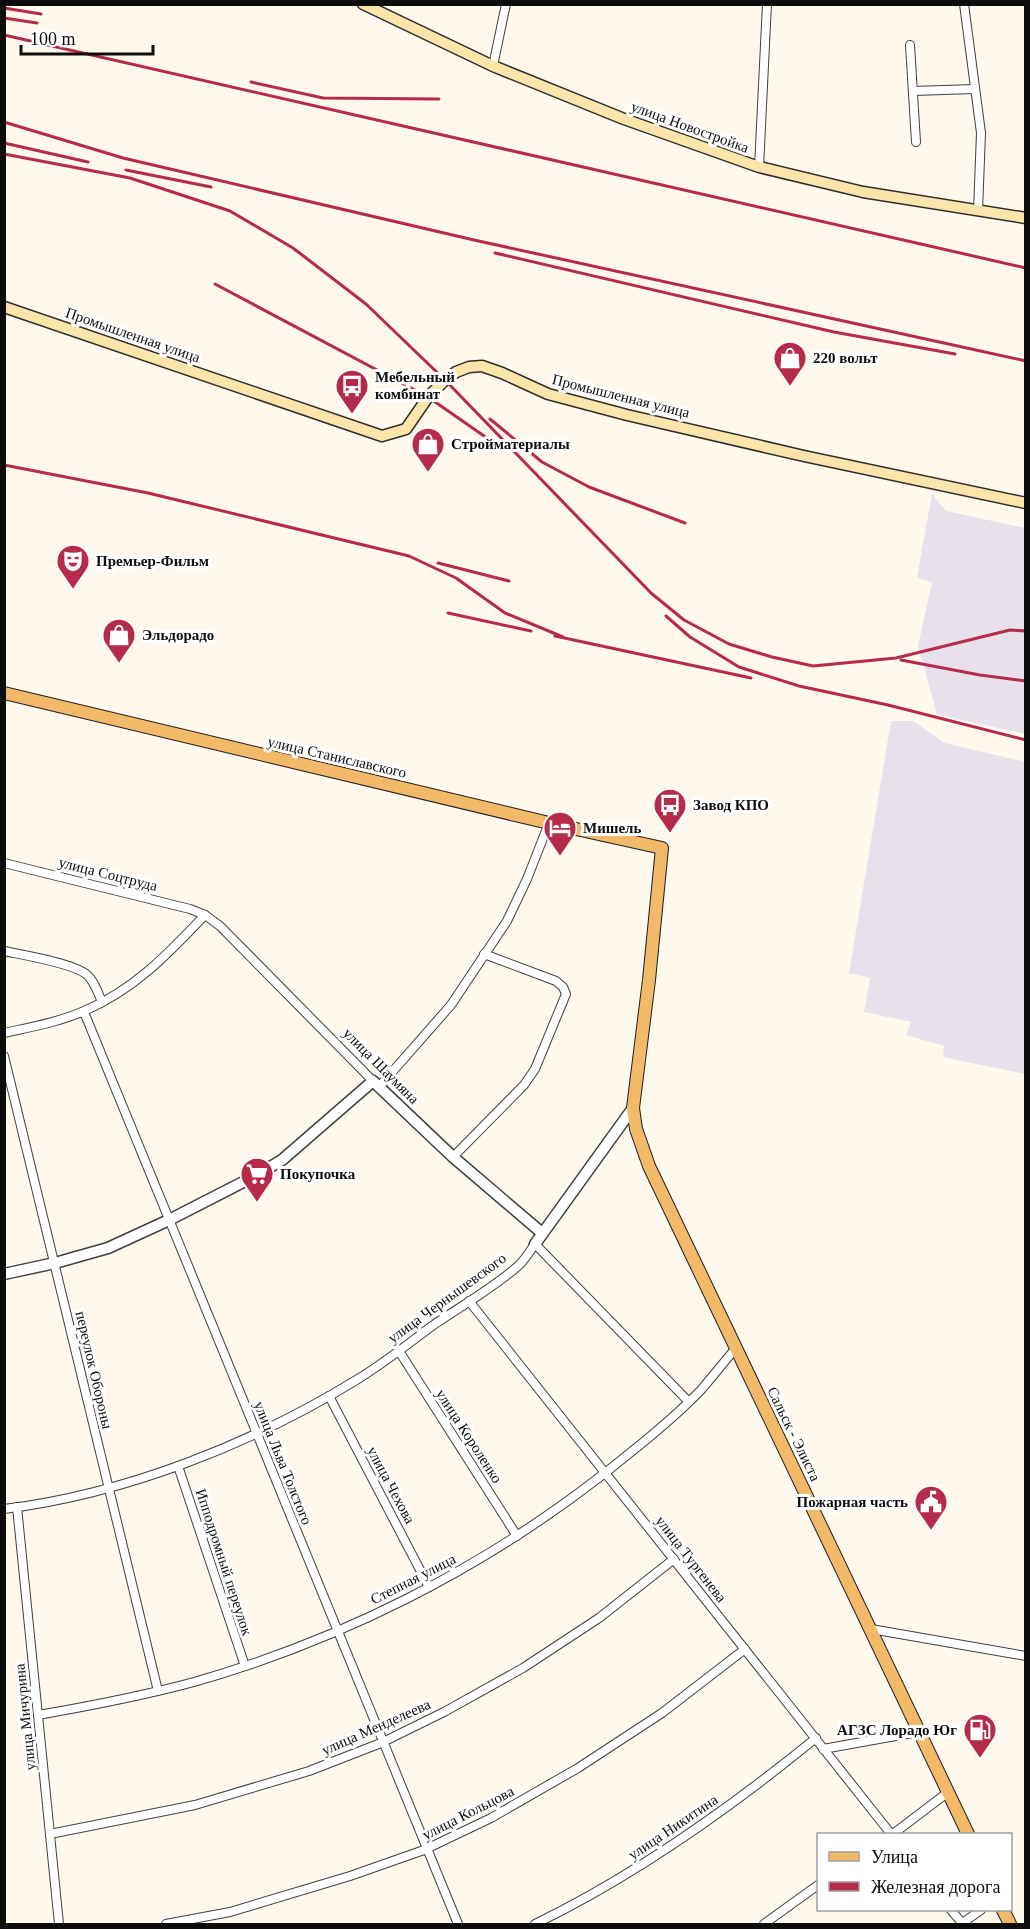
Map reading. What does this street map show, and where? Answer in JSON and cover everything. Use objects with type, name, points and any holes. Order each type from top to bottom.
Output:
[{"type":"main road","name":"улица Новостройка","points":[[363,4],[494,66],[624,119],[759,168],[863,192],[1026,218]]},
{"type":"main road","name":"Промышленная улица","points":[[4,307],[382,436],[406,429],[429,397],[456,372],[469,367],[482,366],[502,372],[548,394],[627,415],[804,456],[1026,503]]},
{"type":"main road","name":"улица Станиславского","points":[[4,693],[662,848]]},
{"type":"main road","name":"улица Чернышевского","points":[[633,1108],[662,848]]},
{"type":"main road","name":"Сальск - Элиста","points":[[633,1108],[636,1129],[649,1166],[967,1833]]},
{"type":"street","points":[[494,66],[506,4]]},
{"type":"street","points":[[759,168],[767,4]]},
{"type":"street","points":[[964,4],[981,133],[978,211]]},
{"type":"street","points":[[910,45],[916,141]]},
{"type":"street","points":[[913,90],[975,89]]},
{"type":"street","points":[[4,1274],[108,1248],[169,1220],[282,1160],[376,1084],[451,1005],[507,921],[527,879],[549,823]]},
{"type":"street","name":"улица Соцтруда","points":[[4,862],[190,909],[205,915]]},
{"type":"street","points":[[4,1033],[84,1012],[138,981],[205,915]]},
{"type":"street","name":"улица Шаумяна","points":[[205,915],[220,926],[376,1084],[453,1156],[542,1233]]},
{"type":"street","points":[[4,951],[63,964],[85,973],[94,984],[102,1002]]},
{"type":"street","points":[[453,1156],[524,1085],[535,1069],[566,994],[563,987],[556,981],[484,954]]},
{"type":"street","name":"улица Льва Толстого","points":[[84,1012],[458,1924]]},
{"type":"street","name":"переулок Обороны","points":[[4,1056],[158,1691]]},
{"type":"street","name":"улица Чернышевского","points":[[4,1509],[108,1487],[178,1466],[257,1433],[329,1396],[399,1351],[519,1264],[633,1108]]},
{"type":"street","points":[[535,1244],[688,1401]]},
{"type":"street","name":"улица Тургенева","points":[[469,1301],[891,1833]]},
{"type":"street","name":"Степная улица","points":[[38,1715],[158,1691],[245,1666],[338,1631],[429,1587],[517,1536],[605,1472],[701,1390],[736,1348]]},
{"type":"street","name":"улица Короленко","points":[[399,1351],[517,1536]]},
{"type":"street","name":"улица Чехова","points":[[329,1396],[429,1587]]},
{"type":"street","name":"Ипподромный переулок","points":[[178,1466],[245,1666]]},
{"type":"street","name":"улица Мичурина","points":[[17,1507],[59,1924]]},
{"type":"street","name":"улица Менделеева","points":[[50,1833],[195,1805],[309,1771],[383,1742],[454,1707],[523,1668],[599,1618],[674,1559]]},
{"type":"street","points":[[871,1629],[1026,1656]]},
{"type":"street","name":"улица Кольцова","points":[[166,1924],[230,1912],[350,1876],[427,1849],[491,1818],[587,1763],[662,1713],[746,1649]]},
{"type":"street","points":[[823,1749],[918,1732]]},
{"type":"street","name":"улица Никитина","points":[[535,1924],[597,1891],[681,1839],[770,1776],[816,1738]]},
{"type":"street","points":[[893,1833],[947,1793]]},
{"type":"street","points":[[764,1924],[817,1886]]},
{"type":"street","points":[[952,1911],[961,1924],[980,1911]]},
{"type":"shaded area","points":[[932,494],[946,511],[1025,528],[1025,734],[937,714],[918,646],[932,583],[917,577]]},
{"type":"shaded area","points":[[891,721],[913,721],[945,743],[1025,762],[1025,1074],[943,1057],[944,1046],[906,1035],[911,1022],[864,1012],[870,978],[849,973]]},
{"type":"railway","points":[[4,8],[41,14]]},
{"type":"railway","points":[[4,18],[37,23]]},
{"type":"railway","points":[[4,35],[1026,268]]},
{"type":"railway","points":[[251,82],[323,98],[439,99]]},
{"type":"railway","points":[[4,122],[123,158],[474,240],[1026,361]]},
{"type":"railway","points":[[4,143],[88,162]]},
{"type":"railway","points":[[4,154],[130,178],[230,211],[293,248],[366,304],[445,380],[651,593],[684,620],[729,644],[813,666],[896,658],[1010,630],[1026,631]]},
{"type":"railway","points":[[126,170],[211,187]]},
{"type":"railway","points":[[495,253],[834,332],[955,354]]},
{"type":"railway","points":[[215,284],[428,397],[497,445]]},
{"type":"railway","points":[[490,419],[542,462],[589,487],[685,523]]},
{"type":"railway","points":[[4,465],[148,493],[409,556],[456,578],[505,613],[563,637]]},
{"type":"railway","points":[[438,563],[509,581]]},
{"type":"railway","points":[[448,613],[531,631]]},
{"type":"railway","points":[[666,616],[690,637],[739,667],[799,686],[888,705],[1026,740]]},
{"type":"railway","points":[[555,636],[751,678]]},
{"type":"railway","points":[[901,660],[1026,681]]},
{"type":"place","name":"220 вольт","points":[[790,387]]},
{"type":"place","name":"Мебельный комбинат","points":[[352,415]]},
{"type":"place","name":"Стройматериалы","points":[[428,473]]},
{"type":"place","name":"Премьер-Фильм","points":[[73,590]]},
{"type":"place","name":"Эльдорадо","points":[[119,664]]},
{"type":"place","name":"Завод КПО","points":[[670,834]]},
{"type":"place","name":"Мишель","points":[[560,857]]},
{"type":"place","name":"Покупочка","points":[[257,1203]]},
{"type":"place","name":"Пожарная часть","points":[[931,1531]]},
{"type":"place","name":"АГЗС Лорадо Юг","points":[[980,1759]]}]
